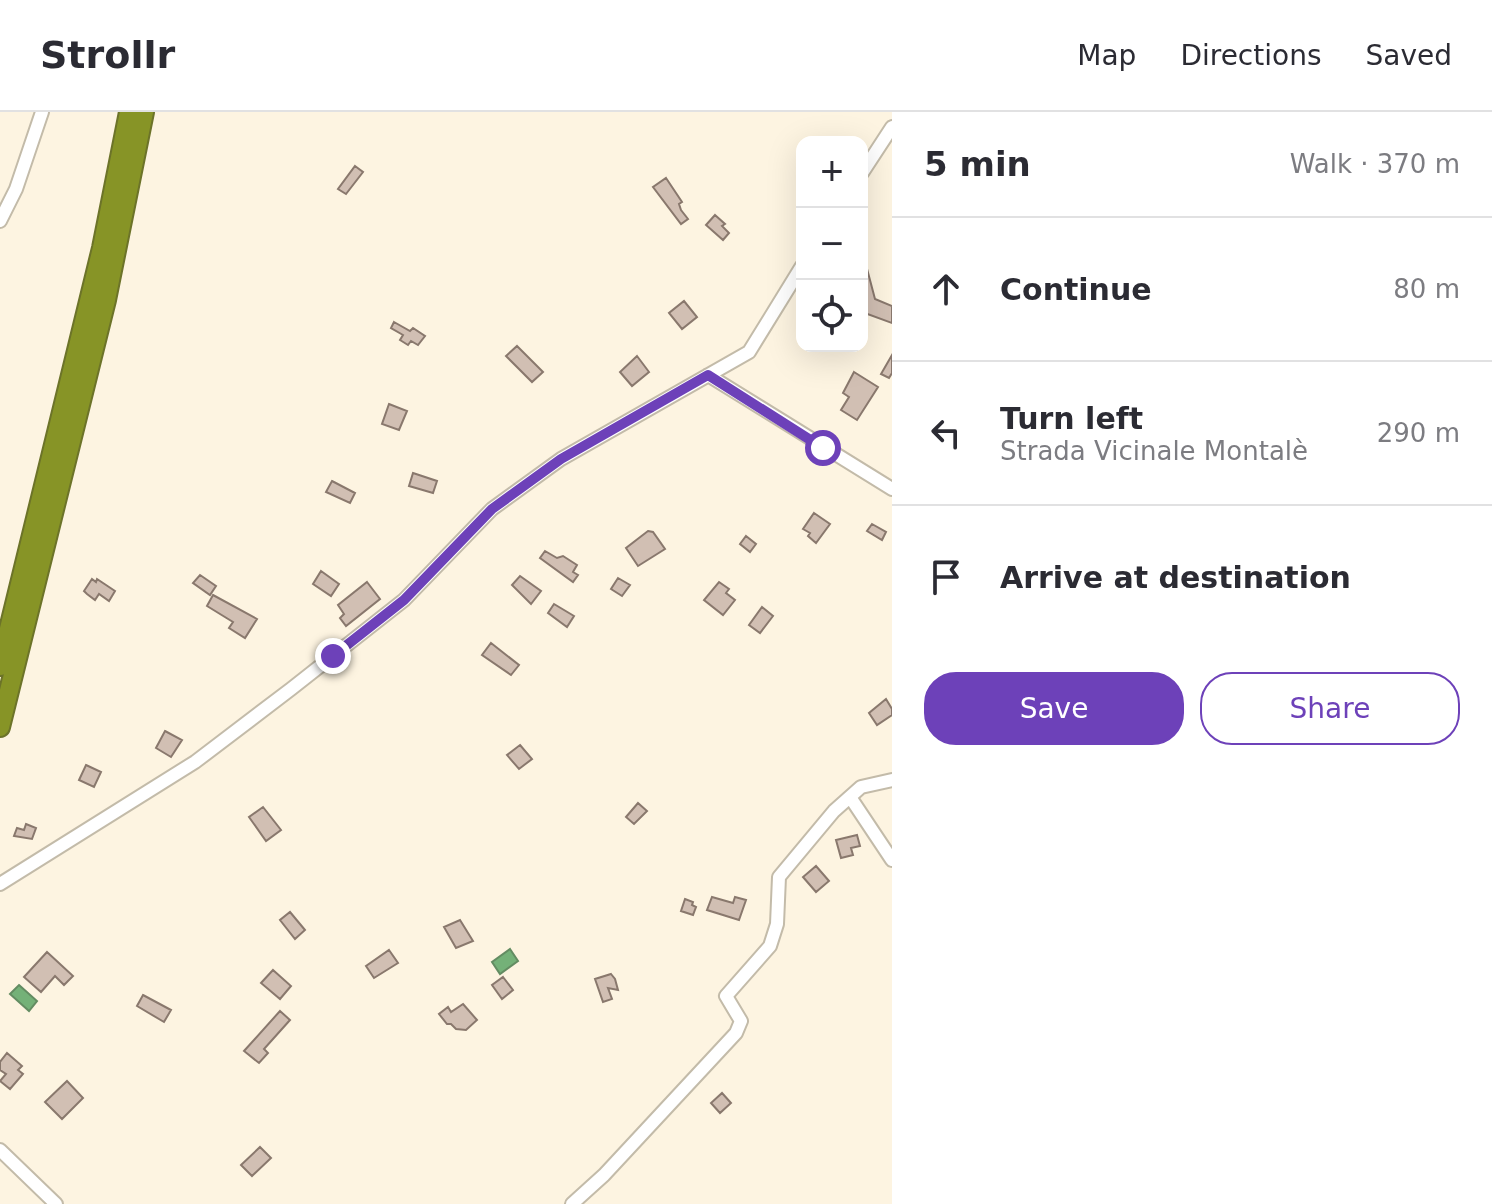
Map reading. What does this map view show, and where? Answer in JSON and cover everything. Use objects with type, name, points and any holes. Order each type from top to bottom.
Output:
[{"type":"highway","points":[[0,666],[102,248],[129,112]]},
{"type":"highway","points":[[0,727],[106,300],[144,112]]},
{"type":"street","points":[[0,221],[16,189],[42,112]]},
{"type":"street","points":[[868,164],[892,127]]},
{"type":"street","points":[[1,887],[195,762],[291,689],[404,600],[492,509],[561,459],[749,352],[796,276]]},
{"type":"street","points":[[708,375],[892,489]]},
{"type":"street","points":[[572,1204],[604,1175],[736,1033],[741,1021],[726,996],[770,946],[777,924],[779,877],[834,811],[861,787],[892,780]]},
{"type":"street","points":[[850,797],[892,860]]},
{"type":"street","points":[[0,1150],[56,1204]]},
{"type":"shaded area","points":[[510,949],[518,961],[500,974],[492,962]]},
{"type":"shaded area","points":[[19,985],[37,1001],[29,1011],[10,994]]},
{"type":"building","points":[[355,166],[363,172],[346,194],[338,189]]},
{"type":"building","points":[[666,178],[682,202],[679,204],[681,210],[688,219],[681,224],[653,187]]},
{"type":"building","points":[[715,215],[729,233],[723,240],[706,225]]},
{"type":"building","points":[[868,273],[875,299],[892,306],[892,323],[868,314]]},
{"type":"building","points":[[684,301],[697,317],[682,329],[669,313]]},
{"type":"building","points":[[394,322],[425,336],[418,345],[411,341],[408,345],[400,340],[403,335],[391,328]]},
{"type":"building","points":[[517,346],[543,372],[532,382],[506,356]]},
{"type":"building","points":[[892,355],[892,373],[889,378],[881,374]]},
{"type":"building","points":[[637,356],[649,372],[632,386],[620,372]]},
{"type":"building","points":[[854,372],[878,387],[857,420],[841,410],[849,397],[843,393]]},
{"type":"building","points":[[389,404],[407,411],[399,430],[382,424]]},
{"type":"building","points":[[413,473],[437,481],[433,493],[409,486]]},
{"type":"building","points":[[332,481],[355,493],[350,503],[326,492]]},
{"type":"building","points":[[814,513],[830,524],[816,543],[808,536],[810,533],[803,529]]},
{"type":"building","points":[[872,524],[886,532],[882,540],[867,531]]},
{"type":"building","points":[[648,531],[653,532],[665,549],[638,566],[626,548]]},
{"type":"building","points":[[746,536],[756,544],[750,552],[740,544]]},
{"type":"building","points":[[545,551],[557,558],[563,556],[577,565],[573,572],[578,575],[573,582],[540,558]]},
{"type":"building","points":[[321,571],[339,584],[331,596],[313,584]]},
{"type":"building","points":[[200,575],[216,586],[210,595],[193,583]]},
{"type":"building","points":[[520,576],[541,591],[531,604],[512,585]]},
{"type":"building","points":[[618,578],[630,585],[622,596],[611,589]]},
{"type":"building","points":[[92,579],[115,591],[109,601],[99,594],[95,600],[84,591]]},
{"type":"building","points":[[367,582],[380,599],[346,626],[340,618],[344,614],[338,605]]},
{"type":"building","points":[[719,582],[729,589],[726,593],[735,600],[723,615],[704,600]]},
{"type":"building","points":[[213,595],[257,619],[245,638],[229,628],[233,622],[207,606]]},
{"type":"building","points":[[554,604],[574,616],[567,627],[548,613]]},
{"type":"building","points":[[762,607],[773,616],[760,633],[749,625]]},
{"type":"building","points":[[491,643],[519,665],[511,675],[482,655]]},
{"type":"building","points":[[886,699],[892,715],[877,725],[869,713]]},
{"type":"building","points":[[165,731],[182,740],[171,757],[156,748]]},
{"type":"building","points":[[520,745],[532,759],[519,769],[507,755]]},
{"type":"building","points":[[86,765],[101,772],[94,787],[79,780]]},
{"type":"building","points":[[638,803],[647,811],[634,824],[626,817]]},
{"type":"building","points":[[263,807],[281,830],[266,841],[249,817]]},
{"type":"building","points":[[26,824],[36,828],[32,839],[14,836],[17,828],[24,830]]},
{"type":"building","points":[[857,835],[860,846],[851,848],[853,855],[841,858],[836,840]]},
{"type":"building","points":[[816,866],[829,881],[816,892],[803,877]]},
{"type":"building","points":[[712,897],[733,903],[735,897],[746,900],[739,920],[707,910]]},
{"type":"building","points":[[685,899],[696,907],[693,915],[681,911]]},
{"type":"building","points":[[290,912],[305,930],[295,939],[280,920]]},
{"type":"building","points":[[460,920],[473,941],[456,948],[444,927]]},
{"type":"building","points":[[389,950],[398,963],[374,978],[366,966]]},
{"type":"building","points":[[47,952],[73,976],[64,985],[55,976],[41,992],[24,977]]},
{"type":"building","points":[[273,970],[291,986],[280,999],[261,983]]},
{"type":"building","points":[[611,974],[618,990],[608,988],[612,999],[603,1002],[595,979]]},
{"type":"building","points":[[503,977],[513,990],[502,999],[492,985]]},
{"type":"building","points":[[143,995],[171,1010],[164,1022],[137,1006]]},
{"type":"building","points":[[463,1004],[477,1020],[466,1030],[447,1024],[439,1014],[448,1007],[451,1012]]},
{"type":"building","points":[[280,1011],[290,1020],[264,1049],[268,1053],[259,1063],[244,1051]]},
{"type":"building","points":[[7,1053],[22,1066],[18,1070],[23,1074],[10,1089],[0,1081],[6,1074],[0,1070],[0,1062]]},
{"type":"building","points":[[67,1081],[83,1098],[62,1119],[45,1102]]},
{"type":"building","points":[[722,1093],[731,1103],[720,1113],[711,1103]]},
{"type":"building","points":[[260,1147],[271,1158],[252,1176],[241,1165]]},
{"type":"route","points":[[333,656],[404,600],[492,509],[561,459],[708,375],[823,448]]}]
